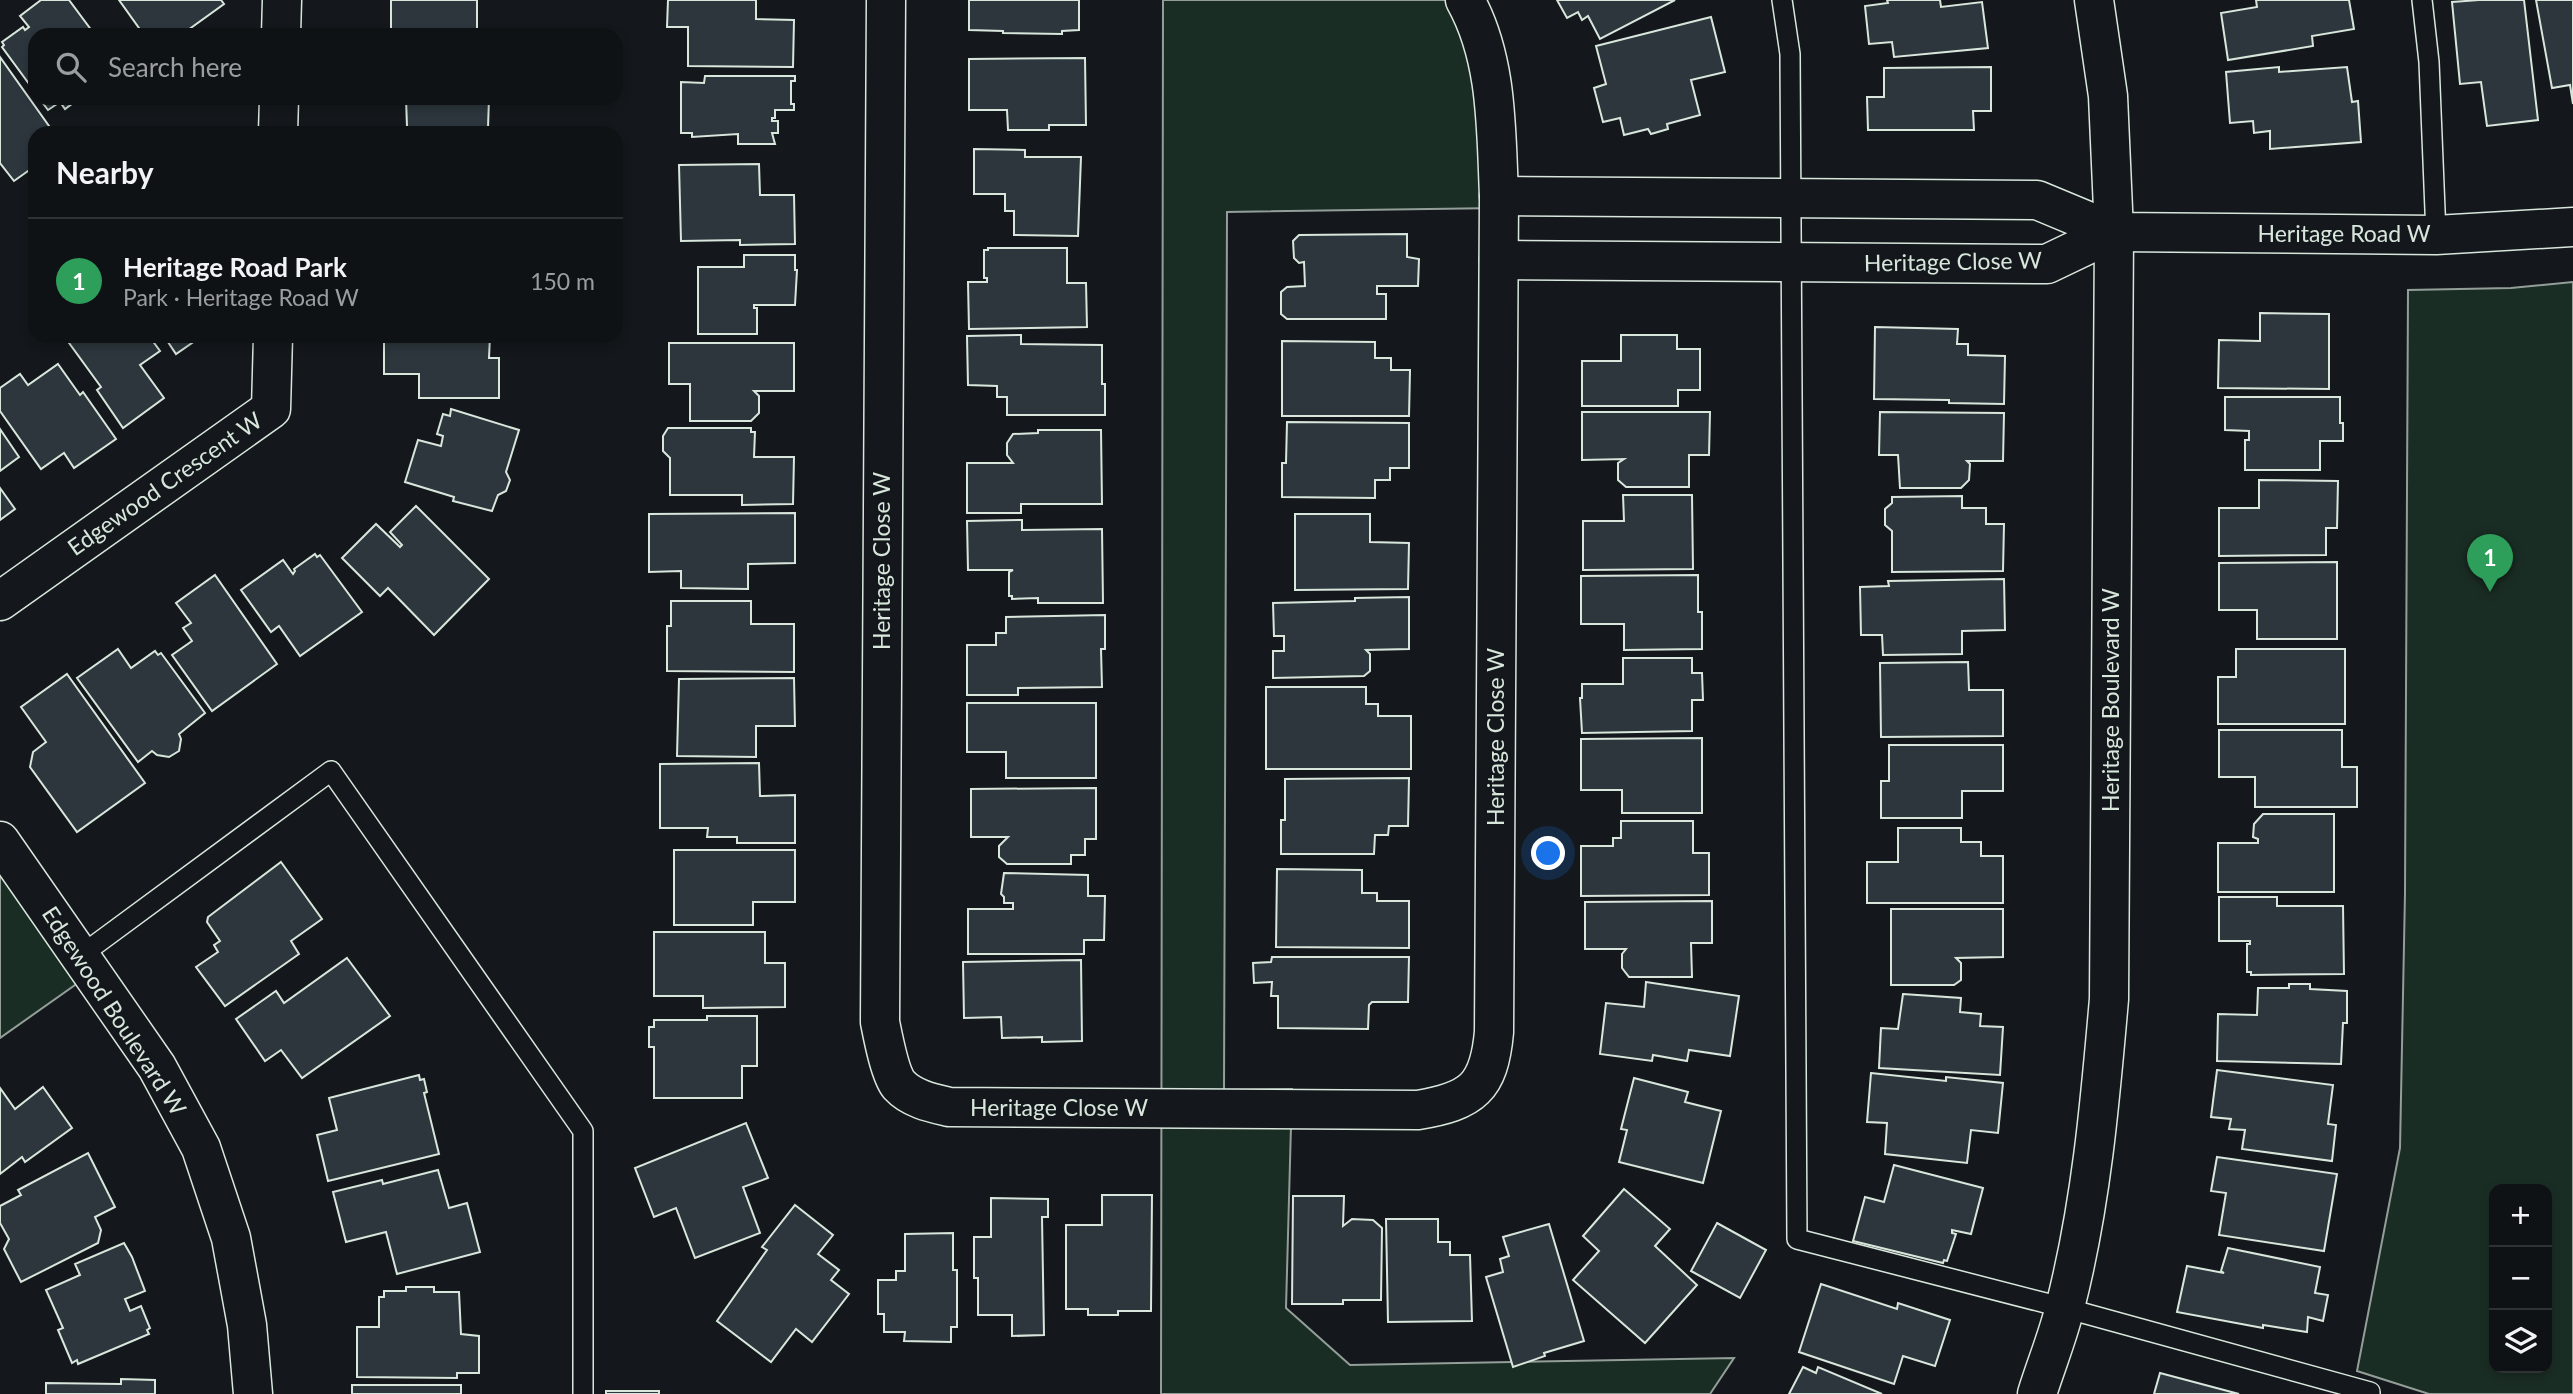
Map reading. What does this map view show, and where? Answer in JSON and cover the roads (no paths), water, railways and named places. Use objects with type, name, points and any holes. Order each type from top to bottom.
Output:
[{"type":"street","points":[[281,28],[282,0]]},
{"type":"street","name":"Heritage Close W","points":[[886,0],[880,1022],[885,1047],[899,1084],[923,1101],[949,1107],[1418,1110],[1446,1105],[1472,1093],[1484,1077],[1492,1054],[1494,1032],[1499,196],[1492,77],[1472,13],[1465,0]]},
{"type":"street","name":"Heritage Boulevard W","points":[[2037,1394],[2065,1308],[2084,1218],[2096,1137],[2109,999],[2115,232],[2108,96],[2094,0]]},
{"type":"street","points":[[278,126],[279,105]]},
{"type":"street","points":[[1499,196],[2037,200],[2115,232]]},
{"type":"street","name":"Heritage Road W","points":[[2115,232],[2436,235],[2573,227]]},
{"type":"street","name":"Heritage Close W","points":[[1499,260],[2047,264],[2115,232]]},
{"type":"street","name":"Edgewood Crescent W","points":[[0,601],[271,409],[273,343]]},
{"type":"street","name":"Edgewood Boulevard W","points":[[0,841],[157,1068],[201,1148],[231,1238],[247,1325],[253,1394]]},
{"type":"lane","points":[[1782,0],[1790,54],[1797,1239],[2065,1308],[2370,1394]]},
{"type":"lane","points":[[2422,0],[2429,62],[2436,235]]},
{"type":"lane","points":[[80,956],[331,771],[583,1131],[583,1394]]},
{"type":"place","name":"Heritage Road Park","points":[[2490,592]]}]
